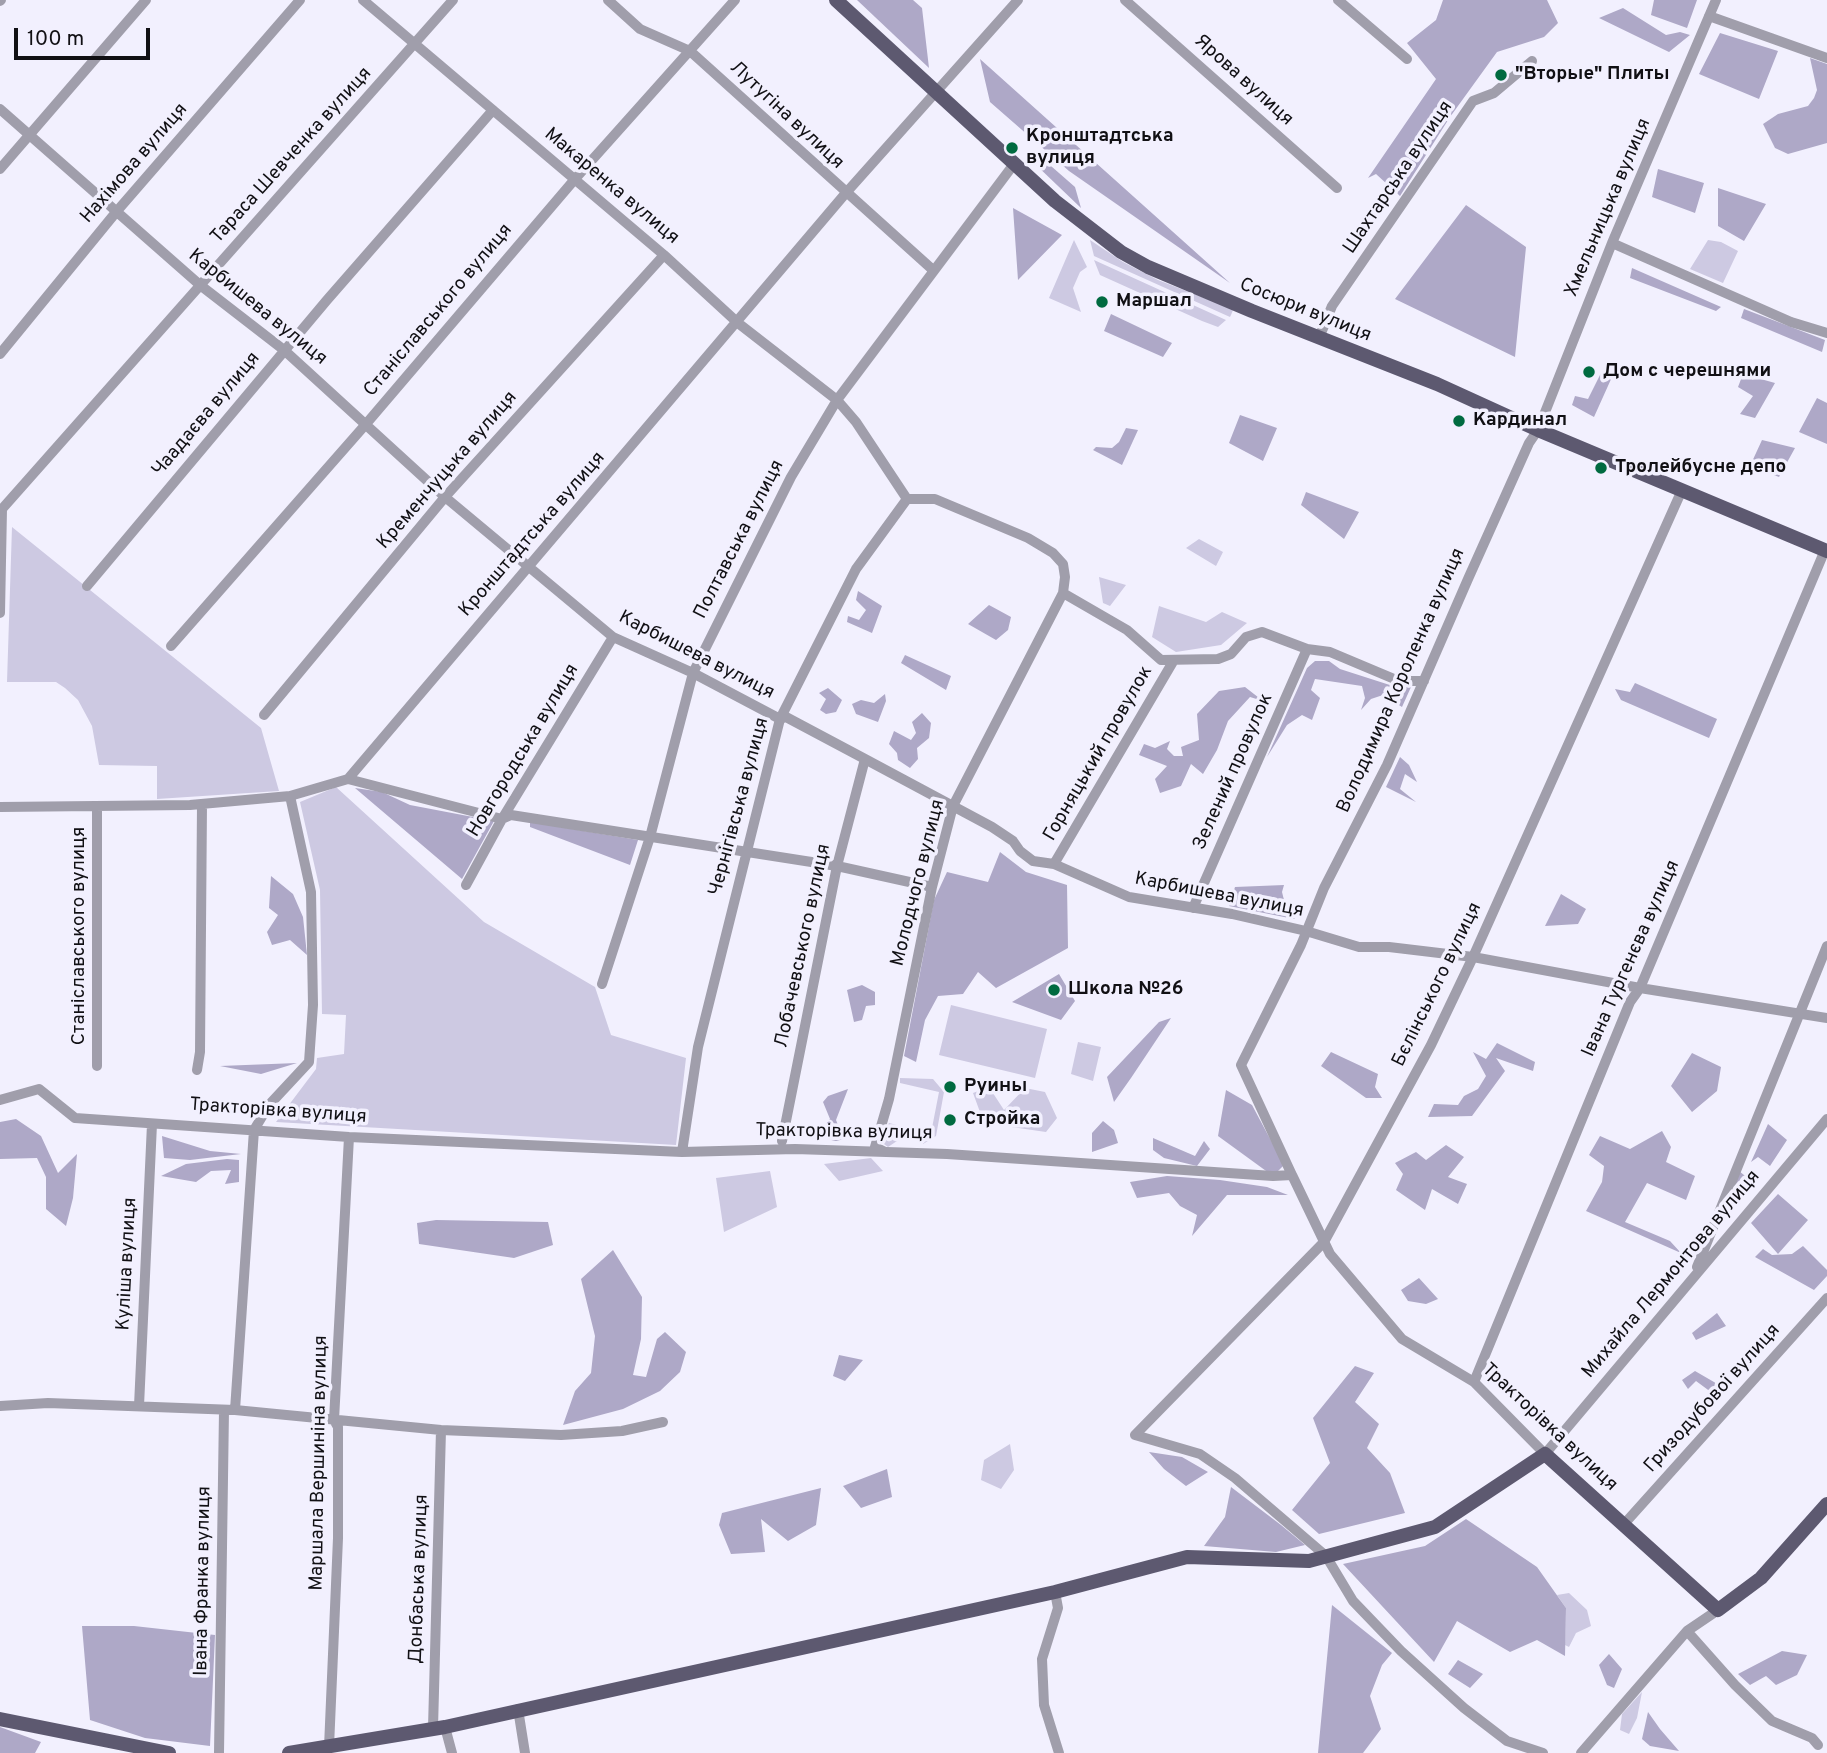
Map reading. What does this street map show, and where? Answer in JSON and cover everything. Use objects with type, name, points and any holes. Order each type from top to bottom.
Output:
[{"type":"main road","name":"Сосюри вулиця","points":[[836,0],[1077,220],[1148,267],[1437,384],[1538,430],[1826,551]]},
{"type":"main road","name":"Тракторівка вулиця","points":[[1545,1454],[1718,1610]]},
{"type":"main road","points":[[289,1753],[439,1728],[1055,1592],[1187,1557],[1309,1561],[1435,1527],[1545,1454]]},
{"type":"main road","points":[[1718,1610],[1761,1578],[1827,1504]]},
{"type":"main road","points":[[0,1719],[169,1753]]},
{"type":"street","points":[[0,169],[146,0]]},
{"type":"street","name":"Нахімова вулиця","points":[[0,354],[117,211],[300,0]]},
{"type":"street","name":"Макаренка вулиця","points":[[363,0],[664,255],[738,323],[837,400],[856,422],[906,499]]},
{"type":"street","name":"Тараса Шевченка вулиця","points":[[0,613],[2,509],[453,0]]},
{"type":"street","name":"Лутугіна вулиця","points":[[608,0],[640,29],[690,51],[845,194],[933,270]]},
{"type":"street","name":"Станіславського вулиця","points":[[171,646],[366,424],[575,179],[735,0]]},
{"type":"street","name":"Кронштадтська вулиця","points":[[348,779],[845,194],[1018,0]]},
{"type":"street","name":"Ярова вулиця","points":[[1125,0],[1338,188]]},
{"type":"street","points":[[1338,0],[1407,59]]},
{"type":"street","name":"Хмельницька вулиця","points":[[1538,430],[1612,243],[1716,0]]},
{"type":"street","points":[[1709,16],[1827,58]]},
{"type":"street","name":"Шахтарська вулиця","points":[[1319,338],[1332,306],[1473,101],[1494,93],[1532,61]]},
{"type":"street","name":"Карбишева вулиця","points":[[0,109],[200,285],[284,350],[445,497],[613,636],[693,673],[780,719],[786,717],[953,806],[1013,841],[1020,851],[1033,861],[1054,864],[1129,897],[1306,931],[1359,947],[1389,947],[1473,957],[1640,988],[1827,1018]]},
{"type":"street","name":"Чаадаєва вулиця","points":[[87,586],[284,350],[493,110]]},
{"type":"street","name":"Полтавська вулиця","points":[[602,984],[650,836],[693,673],[791,477],[837,400],[1014,164]]},
{"type":"street","points":[[1612,243],[1791,322],[1827,333]]},
{"type":"street","name":"Кременчуцька вулиця","points":[[264,715],[445,497],[664,255]]},
{"type":"street","name":"Володимира Короленка вулиця","points":[[1292,1175],[1241,1065],[1329,878],[1387,765],[1529,443],[1538,430]]},
{"type":"street","name":"Бєлінського вулиця","points":[[1326,1556],[1235,1478],[1200,1454],[1135,1436],[1324,1242],[1431,1045],[1473,957],[1682,490]]},
{"type":"street","points":[[906,499],[935,499],[1036,543],[1063,564],[1063,593],[1126,630],[1161,660],[1218,659],[1231,654],[1246,637],[1262,632],[1307,649],[1330,652],[1399,681],[1424,681]]},
{"type":"street","name":"Чернігівська вулиця","points":[[682,1152],[698,1047],[780,719],[856,569],[906,499]]},
{"type":"street","name":"Івана Тургенєва вулиця","points":[[1474,1382],[1630,1002],[1640,988],[1826,551]]},
{"type":"street","name":"Молодчого вулиця","points":[[887,1153],[876,1147],[889,1099],[932,887],[953,806],[1063,593]]},
{"type":"street","name":"Новгородська вулиця","points":[[466,885],[502,819],[613,636]]},
{"type":"street","name":"Зелений провулок","points":[[1193,908],[1307,649]]},
{"type":"street","name":"Горняцький провулок","points":[[1054,864],[1174,660]]},
{"type":"street","name":"Лобачевського вулиця","points":[[782,1141],[837,866],[865,759]]},
{"type":"street","points":[[0,807],[202,804],[290,796],[348,779],[502,819],[511,814],[745,854],[837,866],[932,887]]},
{"type":"street","points":[[254,1130],[269,1105],[309,1062],[313,1005],[311,892],[290,796]]},
{"type":"street","points":[[197,1070],[200,1052],[202,804]]},
{"type":"street","name":"Станіславського вулиця","points":[[97,806],[97,1066]]},
{"type":"street","points":[[1693,1276],[1827,946]]},
{"type":"street","name":"Тракторівка вулиця","points":[[0,1100],[39,1089],[75,1118],[349,1137],[682,1152],[795,1149],[1032,1158],[1273,1176],[1292,1175],[1330,1254],[1402,1339],[1474,1382],[1545,1454]]},
{"type":"street","name":"Михайла Лермонтова вулиця","points":[[1545,1454],[1827,1119]]},
{"type":"street","name":"Куліша вулиця","points":[[139,1406],[152,1124]]},
{"type":"street","name":"Івана Франка вулиця","points":[[219,1753],[229,1410],[254,1130]]},
{"type":"street","name":"Маршала Вершиніна вулиця","points":[[329,1747],[338,1538],[338,1427],[334,1420],[349,1137]]},
{"type":"street","name":"Гризодубової вулиця","points":[[1625,1524],[1827,1298]]},
{"type":"street","points":[[0,1406],[48,1403],[229,1410],[441,1430],[561,1435],[622,1431],[663,1422]]},
{"type":"street","name":"Донбаська вулиця","points":[[441,1430],[439,1728],[452,1753]]},
{"type":"street","points":[[1326,1556],[1353,1601],[1401,1651],[1464,1708],[1507,1741],[1538,1753]]},
{"type":"street","points":[[1055,1592],[1058,1608],[1042,1659],[1044,1705],[1059,1753]]},
{"type":"street","points":[[1581,1753],[1687,1631],[1718,1610]]},
{"type":"street","points":[[1687,1631],[1772,1721],[1812,1738],[1818,1745]]},
{"type":"street","points":[[518,1709],[525,1753]]},
{"type":"shaded area","points":[[857,0],[913,0],[922,8],[929,68]]},
{"type":"shaded area","points":[[1443,0],[1547,0],[1558,23],[1544,37],[1497,52],[1450,117],[1400,196],[1376,174],[1368,178],[1436,79],[1407,43],[1436,20]]},
{"type":"shaded area","points":[[1654,0],[1697,0],[1687,28],[1651,15]]},
{"type":"shaded area","points":[[1623,8],[1666,35],[1680,32],[1690,35],[1669,52],[1599,18]]},
{"type":"shaded area","points":[[1720,33],[1778,51],[1759,99],[1699,74]]},
{"type":"shaded area","points":[[1810,58],[1827,64],[1827,143],[1788,154],[1775,148],[1763,124],[1778,114],[1808,106],[1814,98],[1817,90]]},
{"type":"shaded area","points":[[980,59],[1230,283],[1069,171],[990,102]]},
{"type":"shaded area","points":[[1035,152],[1075,187],[1081,208],[1034,163]]},
{"type":"shaded area","points":[[1658,169],[1704,183],[1695,213],[1652,197]]},
{"type":"shaded area","points":[[1718,188],[1766,204],[1744,241],[1718,226]]},
{"type":"shaded area","points":[[1466,205],[1526,247],[1515,357],[1395,299]]},
{"type":"shaded area","points":[[1013,208],[1062,235],[1018,280]]},
{"type":"shaded area","points":[[1074,240],[1087,267],[1080,272],[1073,288],[1081,312],[1049,298]]},
{"type":"shaded area","points":[[1090,240],[1123,262],[1158,280],[1230,308],[1233,310],[1230,317],[1094,256]]},
{"type":"shaded area","points":[[1708,240],[1721,242],[1738,251],[1723,283],[1690,269]]},
{"type":"shaded area","points":[[1094,260],[1226,320],[1218,327],[1100,275]]},
{"type":"shaded area","points":[[1632,268],[1721,307],[1716,311],[1630,278]]},
{"type":"shaded area","points":[[1744,309],[1825,340],[1822,352],[1741,318]]},
{"type":"shaded area","points":[[1111,314],[1172,343],[1163,357],[1104,331]]},
{"type":"shaded area","points":[[1601,373],[1612,377],[1594,417],[1572,405],[1575,396],[1588,399]]},
{"type":"shaded area","points":[[1743,374],[1775,383],[1755,418],[1740,414],[1753,396],[1738,387]]},
{"type":"shaded area","points":[[1817,398],[1827,403],[1827,444],[1799,432]]},
{"type":"shaded area","points":[[1240,415],[1277,428],[1263,461],[1229,443]]},
{"type":"shaded area","points":[[1126,428],[1138,430],[1122,465],[1093,450],[1096,447],[1112,448],[1119,442]]},
{"type":"shaded area","points":[[1762,440],[1795,448],[1779,477],[1750,466]]},
{"type":"shaded area","points":[[1306,492],[1359,512],[1344,539],[1301,505]]},
{"type":"shaded area","points":[[12,527],[261,728],[279,791],[157,799],[157,766],[99,765],[92,726],[78,700],[65,688],[56,682],[7,682]]},
{"type":"shaded area","points":[[1199,539],[1223,552],[1216,566],[1186,548]]},
{"type":"shaded area","points":[[1099,577],[1126,585],[1110,606],[1103,603]]},
{"type":"shaded area","points":[[858,591],[882,606],[872,633],[847,622],[848,616],[859,620],[866,610],[856,600]]},
{"type":"shaded area","points":[[989,605],[1011,617],[1008,630],[996,640],[968,624]]},
{"type":"shaded area","points":[[1159,606],[1206,622],[1222,612],[1247,623],[1221,645],[1176,652],[1152,637]]},
{"type":"shaded area","points":[[905,655],[951,676],[946,690],[901,663]]},
{"type":"shaded area","points":[[1315,661],[1329,661],[1340,669],[1396,687],[1411,687],[1402,707],[1383,695],[1371,699],[1361,710],[1365,698],[1362,686],[1315,679],[1311,690],[1320,698],[1312,720],[1302,715],[1287,725],[1267,757],[1307,668]]},
{"type":"shaded area","points":[[1635,683],[1717,719],[1709,738],[1621,700],[1615,689],[1630,692]]},
{"type":"shaded area","points":[[1245,687],[1263,701],[1250,697],[1228,721],[1217,750],[1203,774],[1191,764],[1181,786],[1160,793],[1155,779],[1167,766],[1139,755],[1144,744],[1155,748],[1170,741],[1167,749],[1174,756],[1183,756],[1181,747],[1199,740],[1197,714],[1219,691]]},
{"type":"shaded area","points":[[828,688],[842,700],[836,712],[826,714],[820,710],[826,699],[819,693]]},
{"type":"shaded area","points":[[885,694],[886,701],[878,722],[856,714],[852,704],[861,700],[874,703]]},
{"type":"shaded area","points":[[922,713],[931,723],[929,738],[917,748],[918,759],[910,768],[898,760],[897,753],[889,744],[894,731],[911,740],[916,733],[912,722]]},
{"type":"shaded area","points":[[1400,757],[1409,765],[1417,782],[1405,774],[1400,789],[1416,802],[1386,787]]},
{"type":"shaded area","points":[[336,787],[484,922],[595,987],[611,1035],[686,1058],[676,1145],[276,1122],[316,1069],[317,1058],[344,1054],[346,1015],[322,1014],[320,890],[300,802]]},
{"type":"shaded area","points":[[355,788],[382,792],[410,805],[494,821],[462,879]]},
{"type":"shaded area","points":[[530,822],[638,840],[630,865],[530,827]]},
{"type":"shaded area","points":[[1000,852],[1026,872],[1067,885],[1068,948],[996,988],[978,972],[963,994],[938,996],[925,1020],[916,1062],[904,1056],[934,900],[947,872],[988,882]]},
{"type":"shaded area","points":[[271,876],[293,894],[303,917],[307,955],[290,940],[272,945],[267,932],[278,915],[269,908]]},
{"type":"shaded area","points":[[1284,885],[1282,892],[1285,904],[1298,913],[1294,919],[1229,906],[1235,887]]},
{"type":"shaded area","points":[[1561,894],[1586,909],[1578,924],[1545,926]]},
{"type":"shaded area","points":[[1059,974],[1075,1001],[1061,1020],[1012,1002]]},
{"type":"shaded area","points":[[862,985],[875,992],[875,1005],[866,1006],[862,1020],[854,1022],[847,990]]},
{"type":"shaded area","points":[[951,1005],[1047,1029],[1035,1078],[939,1055]]},
{"type":"shaded area","points":[[1171,1018],[1114,1102],[1107,1077],[1159,1022]]},
{"type":"shaded area","points":[[1078,1042],[1101,1047],[1093,1081],[1071,1074]]},
{"type":"shaded area","points":[[1497,1043],[1535,1062],[1533,1071],[1496,1058],[1505,1071],[1472,1116],[1428,1117],[1434,1104],[1458,1105],[1464,1096],[1478,1089],[1486,1076],[1473,1052],[1486,1059]]},
{"type":"shaded area","points":[[1331,1052],[1378,1074],[1375,1087],[1382,1098],[1366,1098],[1321,1066]]},
{"type":"shaded area","points":[[1692,1053],[1721,1067],[1717,1091],[1692,1112],[1671,1086]]},
{"type":"shaded area","points":[[297,1063],[261,1074],[220,1066]]},
{"type":"shaded area","points":[[900,1078],[933,1079],[944,1092],[936,1136],[923,1144],[919,1135],[932,1128],[939,1092],[900,1083]]},
{"type":"shaded area","points":[[989,1087],[1004,1110],[1025,1088],[1045,1092],[1057,1118],[1046,1132],[984,1123],[973,1093]]},
{"type":"shaded area","points":[[848,1089],[836,1120],[840,1130],[852,1130],[856,1136],[836,1141],[812,1136],[830,1119],[823,1102],[828,1096]]},
{"type":"shaded area","points":[[1226,1090],[1252,1105],[1284,1165],[1273,1176],[1218,1136]]},
{"type":"shaded area","points":[[16,1119],[41,1136],[58,1173],[77,1154],[73,1198],[66,1226],[46,1209],[46,1177],[37,1158],[0,1159],[0,1122]]},
{"type":"shaded area","points":[[1103,1121],[1114,1130],[1118,1143],[1092,1152],[1092,1133]]},
{"type":"shaded area","points":[[889,1123],[901,1126],[900,1139],[888,1147],[880,1141]]},
{"type":"shaded area","points":[[1768,1124],[1787,1140],[1770,1166],[1758,1157],[1751,1162]]},
{"type":"shaded area","points":[[1662,1131],[1671,1147],[1666,1162],[1695,1176],[1686,1200],[1647,1183],[1625,1222],[1670,1241],[1681,1253],[1586,1211],[1602,1182],[1604,1166],[1589,1155],[1600,1136],[1630,1149]]},
{"type":"shaded area","points":[[162,1136],[210,1151],[241,1154],[190,1160],[164,1158]]},
{"type":"shaded area","points":[[1153,1138],[1195,1156],[1204,1141],[1210,1149],[1197,1166],[1164,1158],[1153,1150]]},
{"type":"shaded area","points":[[1446,1145],[1464,1157],[1448,1177],[1467,1184],[1458,1204],[1432,1189],[1425,1210],[1396,1190],[1403,1174],[1395,1163],[1416,1152],[1426,1160]]},
{"type":"shaded area","points":[[871,1158],[883,1171],[839,1181],[824,1164]]},
{"type":"shaded area","points":[[239,1160],[239,1182],[225,1184],[231,1170],[211,1171],[196,1182],[161,1176],[186,1164]]},
{"type":"shaded area","points":[[770,1171],[777,1207],[724,1232],[716,1178]]},
{"type":"shaded area","points":[[1739,1171],[1754,1183],[1721,1216]]},
{"type":"shaded area","points":[[1167,1176],[1267,1187],[1288,1195],[1227,1195],[1192,1236],[1197,1215],[1180,1206],[1169,1193],[1137,1198],[1130,1182]]},
{"type":"shaded area","points":[[1778,1194],[1808,1220],[1778,1254],[1751,1223]]},
{"type":"shaded area","points":[[436,1220],[548,1222],[553,1245],[514,1258],[419,1244],[417,1223]]},
{"type":"shaded area","points":[[1803,1246],[1827,1270],[1827,1276],[1814,1290],[1755,1257],[1763,1249],[1772,1255],[1792,1254]]},
{"type":"shaded area","points":[[613,1250],[642,1297],[641,1339],[633,1375],[646,1377],[657,1339],[665,1332],[686,1352],[680,1372],[660,1391],[623,1409],[563,1425],[575,1391],[591,1373],[595,1336],[581,1279]]},
{"type":"shaded area","points":[[1419,1278],[1438,1299],[1426,1304],[1408,1301],[1401,1290]]},
{"type":"shaded area","points":[[1717,1313],[1726,1326],[1696,1340],[1692,1333]]},
{"type":"shaded area","points":[[839,1355],[863,1360],[845,1381],[833,1376]]},
{"type":"shaded area","points":[[1355,1366],[1374,1373],[1355,1402],[1379,1424],[1367,1448],[1390,1473],[1405,1513],[1319,1534],[1292,1510],[1330,1463],[1313,1418]]},
{"type":"shaded area","points":[[1695,1371],[1726,1389],[1719,1398],[1696,1381],[1688,1389],[1682,1380]]},
{"type":"shaded area","points":[[1010,1444],[1014,1470],[1001,1489],[981,1480],[984,1460]]},
{"type":"shaded area","points":[[1149,1452],[1182,1457],[1208,1472],[1186,1486],[1164,1469]]},
{"type":"shaded area","points":[[887,1469],[892,1497],[861,1508],[843,1486]]},
{"type":"shaded area","points":[[1231,1487],[1305,1545],[1276,1552],[1204,1546],[1225,1517]]},
{"type":"shaded area","points":[[821,1488],[816,1525],[788,1541],[761,1519],[765,1552],[731,1554],[719,1525],[722,1513]]},
{"type":"shaded area","points":[[1466,1519],[1537,1567],[1566,1608],[1565,1656],[1537,1640],[1510,1652],[1457,1621],[1434,1662],[1343,1564],[1425,1546]]},
{"type":"shaded area","points":[[1569,1593],[1587,1610],[1591,1626],[1576,1633],[1569,1647],[1565,1645],[1566,1608],[1557,1595]]},
{"type":"shaded area","points":[[1332,1605],[1392,1653],[1382,1665],[1370,1696],[1381,1729],[1363,1753],[1318,1753]]},
{"type":"shaded area","points":[[82,1626],[134,1626],[215,1635],[210,1746],[145,1738],[90,1720]]},
{"type":"shaded area","points":[[1782,1651],[1807,1655],[1797,1675],[1776,1685],[1766,1676],[1750,1685],[1738,1674]]},
{"type":"shaded area","points":[[1609,1654],[1622,1669],[1614,1688],[1607,1685],[1599,1665]]},
{"type":"shaded area","points":[[1458,1660],[1483,1674],[1470,1688],[1448,1674]]},
{"type":"shaded area","points":[[1642,1692],[1637,1718],[1629,1734],[1620,1730],[1622,1714]]},
{"type":"shaded area","points":[[1648,1712],[1679,1751],[1650,1746],[1642,1739]]},
{"type":"shaded area","points":[[0,1727],[41,1742],[35,1753],[0,1753]]},
{"type":"place","name":"\"Вторые\" Плиты","points":[[1501,75]]},
{"type":"place","name":"Кронштадтська вулиця","points":[[1012,148]]},
{"type":"place","name":"Маршал","points":[[1102,302]]},
{"type":"place","name":"Дом с черешнями","points":[[1589,372]]},
{"type":"place","name":"Кардинал","points":[[1459,421]]},
{"type":"place","name":"Тролейбусне депо","points":[[1601,468]]},
{"type":"place","name":"Школа №26","points":[[1054,990]]},
{"type":"place","name":"Руины","points":[[950,1087]]},
{"type":"place","name":"Стройка","points":[[950,1120]]}]
